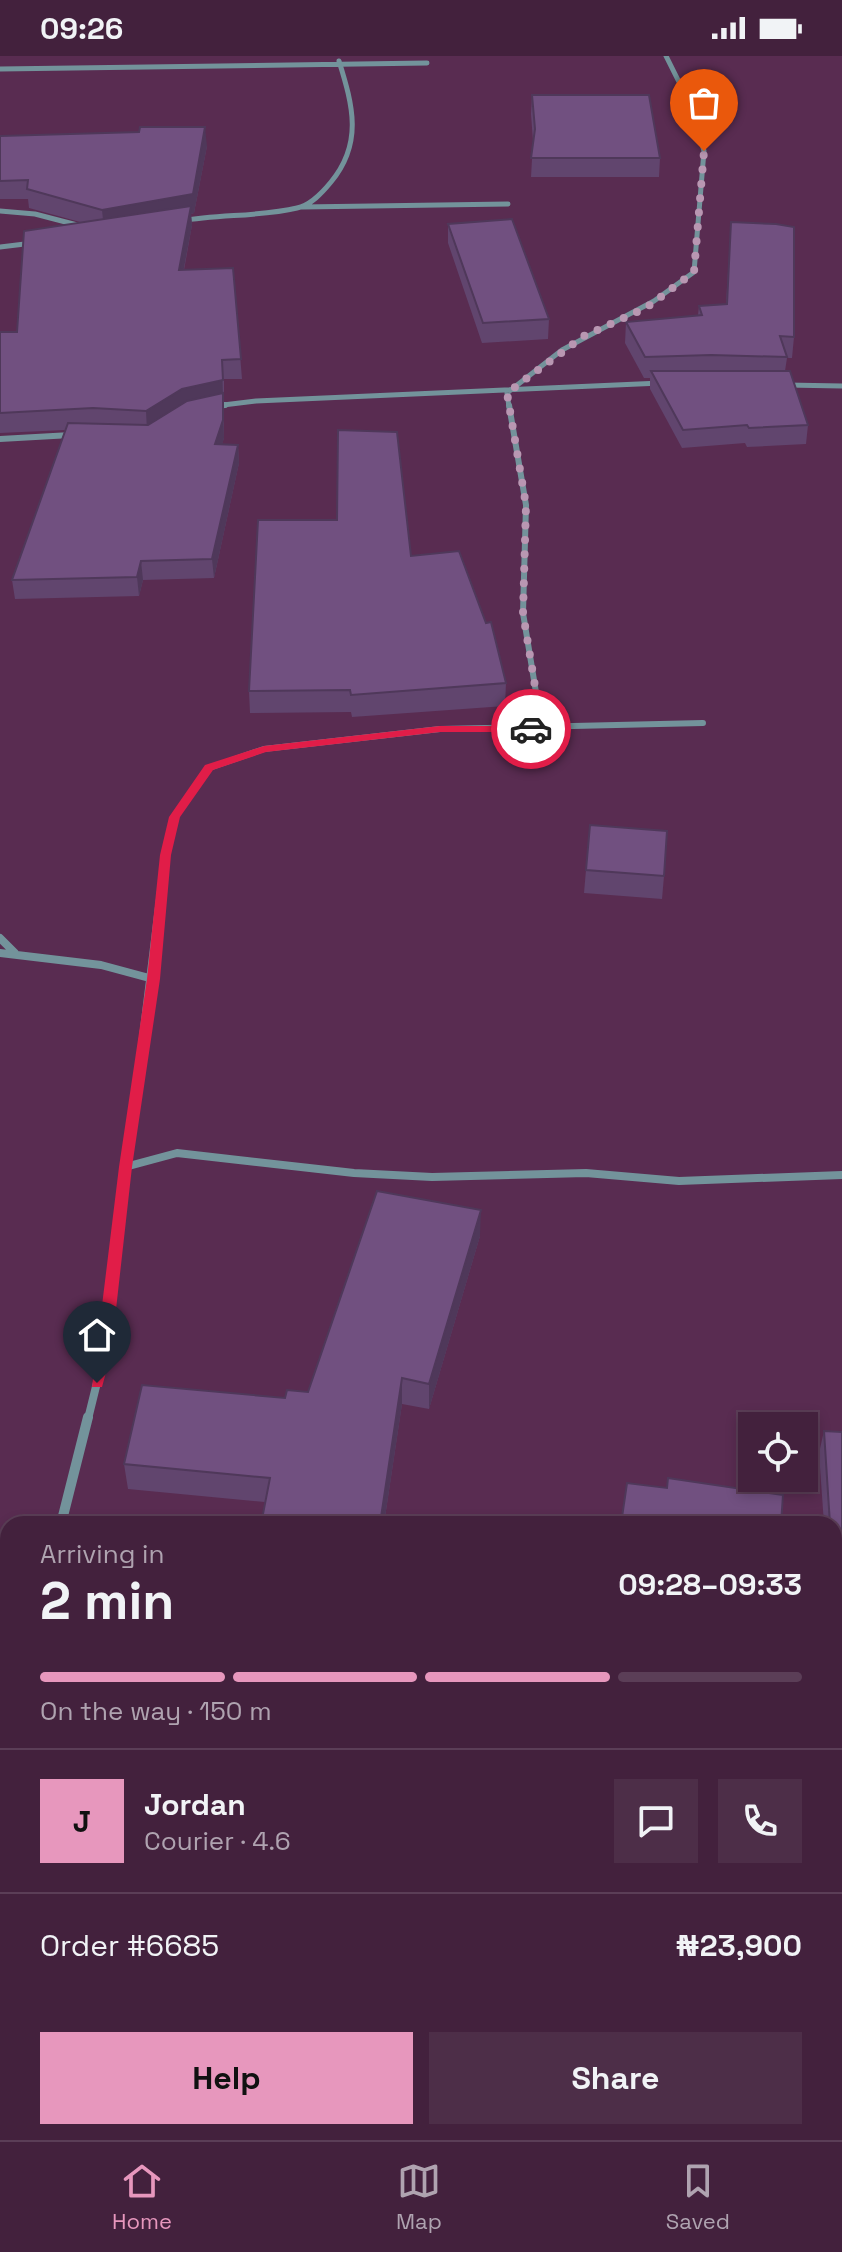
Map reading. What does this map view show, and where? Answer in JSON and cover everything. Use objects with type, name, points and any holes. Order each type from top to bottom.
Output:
[{"type":"street","points":[[507,393],[584,336],[646,308],[694,272],[704,151],[692,108],[666,56]]},
{"type":"street","points":[[302,208],[337,176],[351,155],[356,135],[351,101],[339,61]]},
{"type":"street","points":[[0,69],[339,61],[427,63]]},
{"type":"street","points":[[178,221],[302,208],[508,204]]},
{"type":"street","points":[[0,211],[35,214],[92,230]]},
{"type":"street","points":[[0,247],[45,242]]},
{"type":"street","points":[[207,407],[256,401],[507,393],[663,383]]},
{"type":"street","points":[[780,384],[842,386]]},
{"type":"street","points":[[507,393],[526,505],[523,613],[542,729]]},
{"type":"street","points":[[0,439],[82,434]]},
{"type":"street","points":[[63,1516],[104,1354],[125,1167],[153,979],[165,855],[174,817],[209,768],[264,749],[369,735],[440,729],[703,723]]},
{"type":"street","points":[[0,938],[15,953]]},
{"type":"street","points":[[0,953],[101,965],[153,979]]},
{"type":"street","points":[[125,1167],[177,1153],[354,1173],[432,1177],[586,1173],[679,1181],[842,1175]]},
{"type":"building","points":[[532,95],[649,95],[660,158],[531,158],[535,129]]},
{"type":"building","points":[[140,127],[205,127],[193,194],[102,210],[27,189],[28,180],[0,181],[0,136],[139,132]]},
{"type":"building","points":[[191,206],[179,270],[233,268],[241,359],[222,360],[223,380],[182,389],[146,411],[93,408],[0,413],[0,332],[17,332],[24,231]]},
{"type":"building","points":[[512,219],[549,319],[483,323],[448,224]]},
{"type":"building","points":[[731,222],[794,227],[794,337],[780,336],[787,357],[645,357],[626,322],[702,315],[699,306],[727,304]]},
{"type":"building","points":[[651,371],[790,371],[808,425],[749,428],[747,425],[683,430]]},
{"type":"building","points":[[223,393],[223,420],[215,444],[238,445],[212,559],[141,561],[137,577],[12,580],[68,423],[148,425],[187,401]]},
{"type":"building","points":[[338,430],[397,432],[411,556],[459,551],[486,623],[491,622],[506,683],[351,695],[350,690],[249,691],[258,520],[337,520]]},
{"type":"building","points":[[590,825],[667,831],[664,876],[586,870]]},
{"type":"building","points":[[377,1191],[481,1210],[429,1384],[402,1378],[381,1516],[263,1516],[270,1478],[124,1464],[142,1385],[285,1398],[287,1390],[308,1392]]},
{"type":"building","points":[[824,1431],[842,1432],[842,1516],[829,1516]]},
{"type":"building","points":[[668,1478],[738,1488],[738,1492],[783,1495],[782,1516],[622,1516],[627,1483],[667,1488]]},
{"type":"way so far","points":[[531,729],[542,729],[523,613],[526,505],[507,393],[547,360],[584,336],[646,308],[694,272],[693,250],[704,151]]},
{"type":"route","points":[[97,1383],[104,1354],[125,1167],[153,979],[165,855],[174,817],[209,768],[264,749],[440,729],[531,729]]}]
